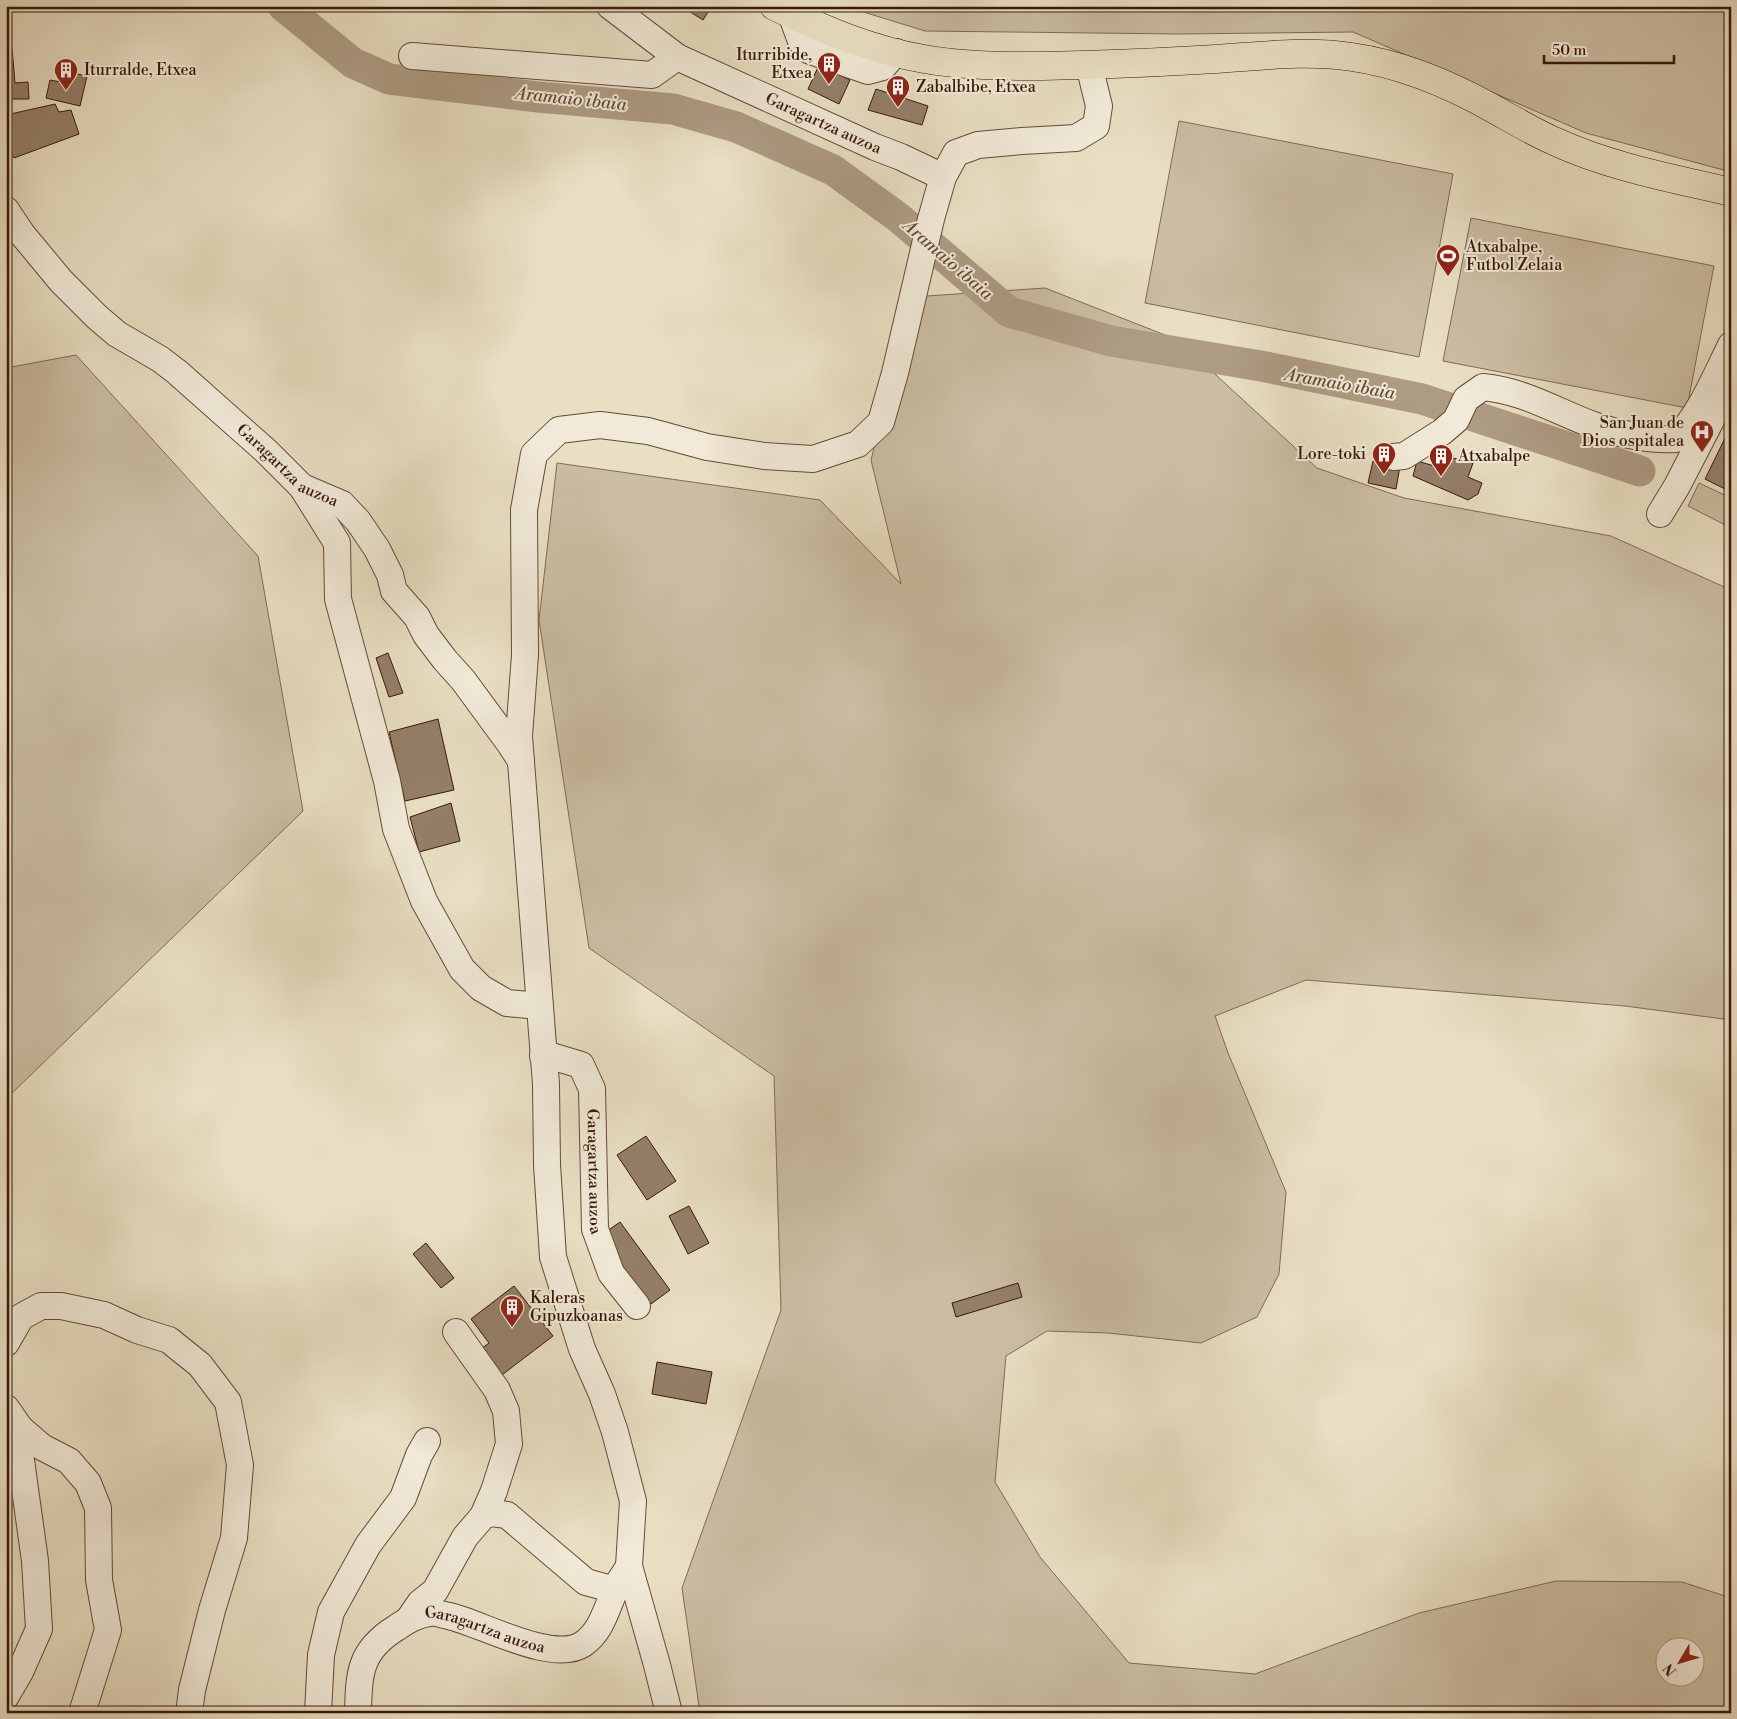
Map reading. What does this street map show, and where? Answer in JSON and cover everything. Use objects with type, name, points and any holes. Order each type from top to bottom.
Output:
[{"type":"main road","points":[[782,10],[864,44],[924,59],[992,66],[1089,66],[1287,54],[1350,56],[1386,63],[1426,77],[1490,107],[1553,141],[1594,158],[1638,171],[1731,192]]},
{"type":"street","name":"Garagartza auzoa","points":[[610,6],[677,56],[874,147],[901,157],[943,178]]},
{"type":"street","points":[[412,56],[652,75],[677,56]]},
{"type":"street","points":[[669,1713],[629,1566],[633,1501],[615,1432],[602,1394],[582,1349],[554,1257],[547,1165],[546,1084],[519,736],[525,655],[524,510],[534,454],[559,430],[600,425],[648,431],[707,447],[764,456],[813,459],[858,444],[881,422],[896,372],[931,219],[943,178],[956,153],[978,145],[1076,138],[1096,126],[1099,106],[1089,66]]},
{"type":"street","name":"Garagartza auzoa","points":[[6,210],[22,234],[60,281],[117,334],[160,358],[177,372],[266,451],[302,487],[342,504],[358,521],[377,549],[390,575],[394,591],[417,617],[426,635],[463,680],[521,762]]},
{"type":"street","points":[[1393,457],[1404,456],[1442,432],[1483,387],[1502,389],[1529,397],[1596,426],[1662,440],[1676,439],[1700,406],[1731,345]]},
{"type":"street","points":[[1660,514],[1677,486],[1731,383]]},
{"type":"street","points":[[302,487],[337,543],[338,599],[387,781],[396,829],[424,901],[462,970],[481,988],[507,1003],[540,1006]]},
{"type":"street","name":"Garagartza auzoa","points":[[543,1056],[580,1065],[592,1089],[595,1229],[610,1273],[637,1306]]},
{"type":"street","points":[[6,1343],[22,1317],[41,1306],[61,1306],[104,1315],[137,1330],[168,1340],[200,1365],[228,1402],[240,1465],[234,1538],[212,1610],[192,1690],[190,1713]]},
{"type":"street","points":[[409,1619],[420,1603],[435,1591],[465,1537],[483,1516],[494,1491],[509,1444],[506,1411],[497,1390],[456,1332]]},
{"type":"street","points":[[6,1696],[20,1672],[39,1629],[36,1561],[13,1418]]},
{"type":"street","points":[[13,1418],[42,1447],[69,1461],[88,1483],[98,1508],[99,1580],[108,1630],[82,1713]]},
{"type":"street","points":[[318,1713],[320,1654],[331,1612],[368,1545],[404,1498],[419,1455],[427,1441]]},
{"type":"street","points":[[483,1516],[491,1513],[507,1515],[586,1582],[615,1590]]},
{"type":"street","name":"Garagartza auzoa","points":[[358,1713],[359,1680],[366,1655],[389,1632],[409,1619],[432,1612],[466,1620],[530,1646],[564,1651],[582,1645],[596,1633],[615,1590],[629,1566]]},
{"type":"shaded area","points":[[844,6],[1731,6],[1731,172],[1586,133],[1353,32],[1179,34],[925,31]]},
{"type":"shaded area","points":[[1179,121],[1453,174],[1419,357],[1145,303]]},
{"type":"shaded area","points":[[1471,218],[1714,266],[1687,408],[1443,361]]},
{"type":"shaded area","points":[[1045,288],[1178,340],[1317,468],[1404,498],[1611,536],[1731,590],[1731,1020],[1625,1006],[1306,980],[1215,1016],[1228,1053],[1286,1192],[1279,1274],[1257,1317],[1201,1343],[1108,1333],[1047,1331],[1006,1356],[995,1482],[1040,1557],[1129,1663],[1255,1674],[1419,1613],[1556,1581],[1682,1582],[1731,1598],[1731,1713],[700,1713],[682,1588],[781,1310],[774,1076],[589,948],[539,620],[557,463],[820,500],[901,584],[871,460],[912,297]]},
{"type":"shaded area","points":[[76,355],[258,556],[303,811],[6,1099],[6,368]]},
{"type":"shaded area","points":[[1699,483],[1731,498],[1731,528],[1688,506]]},
{"type":"building","points":[[681,6],[712,6],[703,20]]},
{"type":"building","points":[[12,48],[15,83],[28,82],[29,99],[6,99],[6,49]]},
{"type":"building","name":"Iturribide, Etxea","points":[[819,65],[850,80],[839,104],[808,89]]},
{"type":"building","name":"Iturralde, Etxea","points":[[68,72],[87,76],[80,106],[46,98],[50,80],[66,83]]},
{"type":"building","name":"Zabalbibe, Etxea","points":[[876,89],[928,106],[922,125],[868,110]]},
{"type":"building","points":[[55,104],[59,112],[71,110],[79,134],[14,158],[6,142],[6,115]]},
{"type":"building","points":[[1731,426],[1731,492],[1705,479]]},
{"type":"building","name":"Atxabalpe","points":[[1441,455],[1473,463],[1468,477],[1482,483],[1478,494],[1468,500],[1413,476],[1417,461],[1438,467]]},
{"type":"building","name":"Lore-toki","points":[[1373,461],[1400,466],[1396,489],[1368,483]]},
{"type":"building","points":[[388,653],[403,693],[389,697],[376,658]]},
{"type":"building","points":[[438,719],[454,790],[405,801],[389,732]]},
{"type":"building","points":[[451,803],[460,841],[419,852],[410,817]]},
{"type":"building","points":[[646,1136],[676,1181],[647,1200],[617,1155]]},
{"type":"building","points":[[689,1206],[709,1243],[688,1254],[669,1216]]},
{"type":"building","points":[[620,1222],[670,1290],[651,1304],[600,1236]]},
{"type":"building","points":[[426,1243],[454,1278],[441,1288],[413,1254]]},
{"type":"building","points":[[1018,1283],[1022,1297],[956,1317],[952,1303]]},
{"type":"building","name":"Kaleras Gipuzkoanas","points":[[514,1286],[553,1336],[498,1378],[478,1351],[489,1343],[471,1319]]},
{"type":"building","points":[[657,1362],[712,1372],[706,1404],[652,1394]]},
{"type":"waterway","name":"Aramaio ibaia","points":[[283,6],[353,63],[389,79],[538,97],[673,109],[736,127],[833,170],[899,218],[1009,312],[1111,341],[1261,366],[1422,399],[1640,471]]},
{"type":"place","name":"Iturribide, Etxea","points":[[829,85]]},
{"type":"place","name":"Iturralde, Etxea","points":[[66,91]]},
{"type":"place","name":"Zabalbibe, Etxea","points":[[898,108]]},
{"type":"place","name":"Atxabalpe, Futbol Zelaia","points":[[1448,277]]},
{"type":"place","name":"San Juan de Dios ospitalea","points":[[1702,453]]},
{"type":"place","name":"Lore-toki","points":[[1384,475]]},
{"type":"place","name":"Atxabalpe","points":[[1441,477]]},
{"type":"place","name":"Kaleras Gipuzkoanas","points":[[512,1328]]}]
